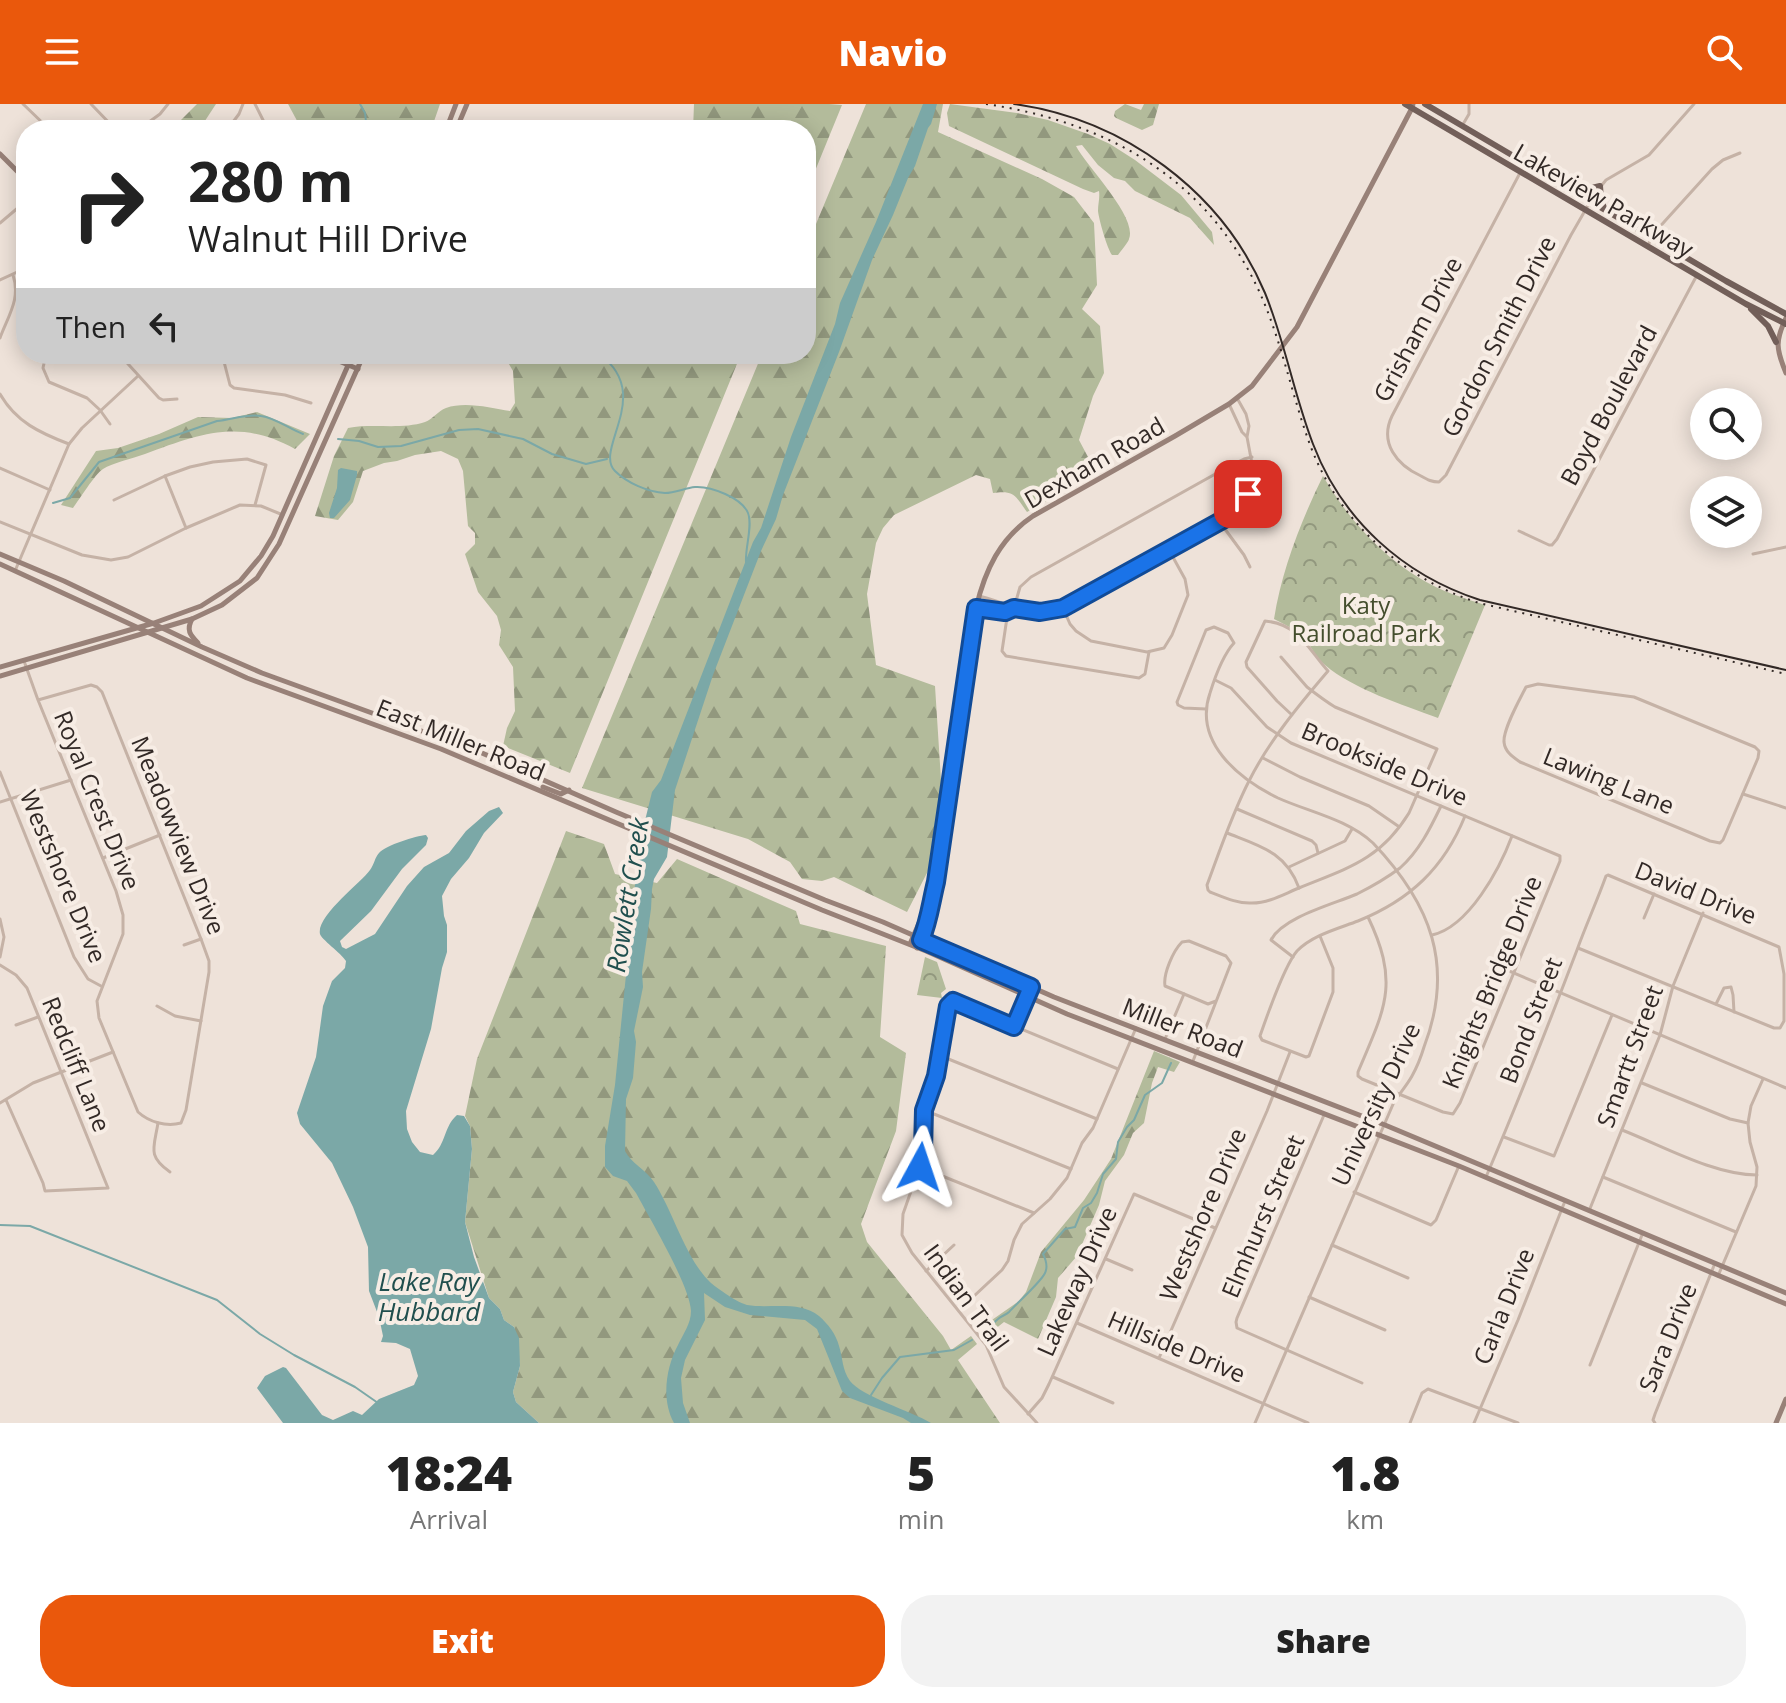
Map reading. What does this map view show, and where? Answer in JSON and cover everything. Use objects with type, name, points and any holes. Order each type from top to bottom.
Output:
[{"type":"main road","name":"Lakeview Parkway","points":[[1425,104],[1701,266],[1785,320]]},
{"type":"main road","name":"Lakeview Parkway","points":[[1412,105],[1746,304],[1785,320]]},
{"type":"main road","name":"Dexham Road","points":[[917,948],[930,918],[976,608],[994,556],[1025,521],[1229,404],[1259,378],[1297,327],[1412,105]]},
{"type":"main road","points":[[0,155],[16,170]]},
{"type":"main road","points":[[1521,171],[1526,163]]},
{"type":"main road","points":[[1575,191],[1600,186],[1604,208]]},
{"type":"main road","points":[[1697,275],[1701,266]]},
{"type":"main road","points":[[1746,304],[1768,326],[1786,373]]},
{"type":"main road","points":[[1776,342],[1785,320]]},
{"type":"main road","points":[[0,676],[192,619],[222,605],[257,578],[279,544],[360,364]]},
{"type":"main road","points":[[0,667],[154,623],[201,606],[240,581],[273,536],[348,365],[358,369]]},
{"type":"main road","points":[[283,515],[290,518]]},
{"type":"main road","name":"East Miller Road","points":[[0,554],[274,677],[569,790]]},
{"type":"main road","name":"East Miller Road","points":[[0,564],[271,687],[441,749],[910,944]]},
{"type":"main road","points":[[113,634],[120,627],[114,616]]},
{"type":"main road","points":[[192,619],[189,631],[202,647]]},
{"type":"main road","points":[[89,642],[91,649]]},
{"type":"main road","points":[[271,687],[274,677]]},
{"type":"main road","points":[[492,770],[497,760]]},
{"type":"main road","points":[[534,787],[561,794],[569,790]]},
{"type":"main road","name":"Miller Road","points":[[569,790],[1031,987],[1385,1125],[1786,1293]]},
{"type":"main road","name":"Dexham Road","points":[[910,944],[923,914],[929,909]]},
{"type":"main road","name":"Miller Road","points":[[910,944],[1027,997],[1459,1166],[1786,1304]]},
{"type":"main road","points":[[1196,1062],[1199,1053]]},
{"type":"main road","points":[[1234,1077],[1237,1068]]},
{"type":"main road","points":[[1776,1423],[1786,1399]]},
{"type":"street","points":[[23,104],[40,120]]},
{"type":"street","points":[[91,104],[106,120]]},
{"type":"street","points":[[152,120],[168,104]]},
{"type":"street","points":[[1462,126],[1469,114],[1469,104]]},
{"type":"street","points":[[1600,186],[1618,171],[1649,155],[1694,104]]},
{"type":"street","points":[[1647,246],[1712,169],[1740,153]]},
{"type":"street","name":"Grisham Drive","points":[[1443,480],[1434,482],[1402,465],[1392,451],[1387,429],[1521,171]]},
{"type":"street","name":"Gordon Smith Drive","points":[[1443,480],[1585,208],[1600,186]]},
{"type":"street","points":[[0,223],[16,209]]},
{"type":"street","points":[[0,280],[16,273]]},
{"type":"street","points":[[0,338],[16,296],[13,275]]},
{"type":"street","name":"Boyd Boulevard","points":[[1519,531],[1546,544],[1552,545],[1557,539],[1697,275]]},
{"type":"street","points":[[44,364],[49,382],[87,398],[110,424]]},
{"type":"street","points":[[128,364],[159,398],[177,399]]},
{"type":"street","points":[[225,364],[230,385],[234,388],[297,397],[311,403]]},
{"type":"street","points":[[15,571],[69,444],[100,410],[138,376]]},
{"type":"street","points":[[0,394],[7,407],[31,427],[69,444]]},
{"type":"street","points":[[979,596],[1014,608],[1040,612],[1063,608],[1235,511],[1248,494],[1253,478],[1247,437],[1249,426],[1237,398]]},
{"type":"street","points":[[1229,404],[1247,437]]},
{"type":"street","points":[[976,608],[1008,611],[1014,608],[1020,587],[1031,577],[1226,468],[1252,457]]},
{"type":"street","points":[[114,500],[190,467],[247,459],[266,465],[255,505]]},
{"type":"street","points":[[0,468],[50,490]]},
{"type":"street","points":[[165,476],[186,528]]},
{"type":"street","points":[[0,522],[82,555],[111,560],[128,557],[240,505],[255,505],[283,515]]},
{"type":"street","points":[[1219,521],[1250,567]]},
{"type":"street","points":[[1753,554],[1786,547]]},
{"type":"street","points":[[1063,608],[1070,624],[1091,641],[1149,652],[1159,650],[1167,645],[1188,595],[1185,579],[1169,550]]},
{"type":"street","points":[[1008,611],[1002,651],[1006,656],[1139,678],[1145,674],[1149,652]]},
{"type":"street","points":[[1281,657],[1311,691],[1335,707],[1437,749],[1400,827],[1366,859],[1270,900],[1248,903],[1221,897],[1206,888],[1249,781],[1277,735],[1311,691],[1328,671],[1297,633],[1272,622],[1263,623],[1246,662],[1247,667],[1292,715]]},
{"type":"street","points":[[1214,627],[1228,633],[1234,643],[1226,653],[1215,680],[1206,709],[1178,705],[1206,630],[1214,627]]},
{"type":"street","name":"Royal Crest Drive","points":[[24,660],[123,915],[120,945],[97,1001],[99,1018],[138,1112],[145,1119],[158,1123]]},
{"type":"street","name":"Brookside Drive","points":[[1215,680],[1231,688],[1277,735],[1302,749],[1558,854]]},
{"type":"street","name":"Lawing Lane","points":[[1547,684],[1634,697],[1755,747],[1759,755],[1743,794],[1725,839],[1717,843],[1520,762],[1508,753],[1505,734],[1526,687],[1547,684]]},
{"type":"street","name":"Meadowview Drive","points":[[38,700],[84,686],[97,687],[102,692],[209,961],[186,1110],[181,1123],[158,1123]]},
{"type":"street","name":"University Drive","points":[[1206,709],[1208,730],[1216,749],[1249,781],[1279,798],[1352,828],[1379,849],[1411,891],[1424,914],[1432,935],[1438,978],[1433,1024],[1412,1078],[1399,1094],[1354,1192],[1255,1423]]},
{"type":"street","points":[[1263,758],[1369,806],[1400,827]]},
{"type":"street","name":"Westshore Drive","points":[[0,772],[74,957],[88,979],[103,987]]},
{"type":"street","points":[[0,802],[71,780]]},
{"type":"street","points":[[1743,794],[1786,808]]},
{"type":"street","points":[[1293,957],[1271,940],[1275,932],[1318,909],[1358,893],[1396,870],[1417,850],[1441,806]]},
{"type":"street","points":[[1237,809],[1312,841],[1318,853]]},
{"type":"street","points":[[1320,936],[1333,968],[1333,992],[1309,1056],[1303,1057],[1262,1040],[1260,1036],[1293,957],[1320,936],[1383,910],[1411,891],[1440,862],[1465,816]]},
{"type":"street","points":[[1289,867],[1345,841],[1352,828]]},
{"type":"street","points":[[1227,833],[1278,856],[1293,873],[1299,888]]},
{"type":"street","points":[[103,858],[160,835]]},
{"type":"street","points":[[1432,935],[1454,924],[1474,903],[1499,866],[1512,835]]},
{"type":"street","name":"Knights Bridge Drive","points":[[1399,1094],[1449,1114],[1455,1112],[1560,861],[1558,854]]},
{"type":"street","name":"David Drive","points":[[1606,876],[1703,913],[1779,947],[1784,974],[1784,1019],[1780,1028],[1734,1012]]},
{"type":"street","name":"Bond Street","points":[[1486,1177],[1606,876]]},
{"type":"street","points":[[1644,918],[1654,894]]},
{"type":"street","name":"Smartt Street","points":[[1589,1211],[1642,1083],[1660,1035],[1673,986],[1703,913]]},
{"type":"street","points":[[1368,917],[1382,950],[1386,990],[1382,1013],[1358,1076],[1399,1094]]},
{"type":"street","points":[[0,919],[4,937],[0,957]]},
{"type":"street","points":[[184,945],[201,939]]},
{"type":"street","points":[[1199,1053],[1230,969],[1229,960],[1189,941],[1182,942],[1177,947],[1164,983],[1208,1004],[1216,1001]]},
{"type":"street","points":[[1578,948],[1734,1012],[1731,987],[1724,988],[1716,1004]]},
{"type":"street","name":"Redcliff Lane","points":[[0,965],[22,981],[108,1188],[45,1191],[6,1100]]},
{"type":"street","points":[[1495,965],[1786,1088]]},
{"type":"street","points":[[1031,987],[1014,1027],[1118,1069]]},
{"type":"street","points":[[1165,1039],[1184,994]]},
{"type":"street","name":"Indian Trail","points":[[1014,1027],[953,1001],[948,1006],[936,1076],[924,1110],[920,1167],[901,1228],[906,1243],[926,1271],[986,1345],[1004,1387],[1037,1423]]},
{"type":"street","points":[[157,1006],[175,1016],[201,1021]]},
{"type":"street","points":[[1504,1137],[1554,1156],[1612,1015]]},
{"type":"street","points":[[16,1025],[38,1017]]},
{"type":"street","points":[[958,1311],[995,1279],[1008,1261],[1018,1230],[1050,1199],[1071,1169],[1097,1119],[1136,1028]]},
{"type":"street","points":[[0,1103],[33,1083],[113,1052]]},
{"type":"street","name":"Westshore Drive","points":[[1159,1358],[1290,1052]]},
{"type":"street","points":[[940,1055],[1097,1119]]},
{"type":"street","points":[[1718,1276],[1756,1186],[1748,1123],[1751,1106],[1763,1078]]},
{"type":"street","points":[[1642,1083],[1730,1119],[1748,1123]]},
{"type":"street","points":[[924,1110],[1071,1169]]},
{"type":"street","name":"Elmhurst Street","points":[[1286,1349],[1237,1328],[1236,1322],[1325,1113]]},
{"type":"street","points":[[158,1123],[153,1153],[157,1163],[170,1172]]},
{"type":"street","points":[[1622,1130],[1724,1171],[1757,1175]]},
{"type":"street","points":[[1354,1192],[1431,1225],[1459,1166]]},
{"type":"street","points":[[920,1167],[1034,1213]]},
{"type":"street","points":[[1603,1177],[1737,1232]]},
{"type":"street","name":"Lakeway Drive","points":[[1028,1414],[1042,1398],[1053,1377],[1134,1194],[1215,1228]]},
{"type":"street","name":"Carla Drive","points":[[1474,1423],[1565,1201]]},
{"type":"street","points":[[1590,1365],[1643,1234]]},
{"type":"street","points":[[926,1271],[954,1245]]},
{"type":"street","points":[[1332,1245],[1408,1278]]},
{"type":"street","points":[[1106,1259],[1132,1270]]},
{"type":"street","name":"Sara Drive","points":[[1655,1423],[1653,1418],[1715,1263]]},
{"type":"street","points":[[1309,1297],[1385,1330]]},
{"type":"street","name":"Hillside Drive","points":[[1077,1323],[1308,1423]]},
{"type":"street","points":[[1286,1349],[1362,1383]]},
{"type":"street","points":[[1053,1377],[1113,1403]]},
{"type":"street","points":[[1410,1423],[1425,1389],[1518,1423]]},
{"type":"green space","points":[[197,104],[216,104],[206,120],[181,120]]},
{"type":"green space","points":[[288,104],[440,104],[434,120],[297,120]]},
{"type":"green space","points":[[694,104],[842,105],[816,169],[816,120],[693,120]]},
{"type":"green space","points":[[866,104],[943,104],[938,132],[1042,179],[1074,197],[1094,223],[1097,285],[1082,309],[1100,326],[1104,373],[1079,440],[1097,474],[1027,512],[1014,495],[993,493],[990,479],[976,475],[894,515],[876,543],[867,594],[876,665],[935,686],[943,811],[928,871],[907,912],[834,877],[822,881],[802,879],[790,862],[748,839],[582,788],[758,364],[816,364],[816,224]]},
{"type":"green space","points":[[950,104],[1048,120],[1110,144],[1181,195],[1212,232],[1214,245],[1190,218],[1135,191],[1125,181],[1114,178],[1098,165],[1082,145],[1076,146],[1119,205],[1130,230],[1129,240],[1118,255],[1112,255],[1098,211],[1099,191],[1094,193],[1083,189],[949,126],[947,113]]},
{"type":"green space","points":[[1125,104],[1141,110],[1144,104],[1159,104],[1153,125],[1142,130],[1116,118],[1115,111]]},
{"type":"green space","points":[[509,364],[737,364],[570,773],[503,746],[515,711],[513,667],[499,645],[501,630],[497,616],[478,592],[465,554],[475,544],[475,533],[468,526],[463,471],[458,459],[441,451],[415,455],[363,471],[353,502],[338,520],[315,516],[334,456],[348,428],[416,424],[428,421],[446,408],[461,405],[510,411],[515,403],[513,371]]},
{"type":"green space","points":[[257,412],[310,434],[295,449],[275,439],[237,432],[220,432],[184,440],[103,469],[73,508],[61,505],[96,451],[118,448],[198,417],[232,418]]},
{"type":"green space","name":"Katy Railroad Park","points":[[1323,476],[1354,520],[1392,559],[1436,587],[1485,605],[1438,718],[1379,696],[1336,674],[1299,633],[1274,619],[1293,546]]},
{"type":"green space","points":[[566,831],[604,844],[615,874],[657,883],[677,859],[796,911],[800,924],[886,946],[880,1037],[906,1053],[896,1131],[861,1224],[867,1242],[951,1350],[971,1336],[977,1344],[958,1360],[1000,1423],[539,1423],[516,1402],[513,1392],[520,1366],[514,1327],[504,1320],[500,1309],[489,1298],[465,1222],[472,1149],[470,1126],[465,1116],[477,1059]]},
{"type":"green space","points":[[925,957],[937,962],[946,989],[941,993],[942,998],[917,995]]},
{"type":"green space","points":[[1154,1051],[1180,1062],[1174,1072],[1158,1067],[1144,1123],[1133,1133],[1124,1155],[1105,1181],[1099,1205],[1077,1256],[1058,1278],[1056,1297],[1038,1339],[1004,1322],[985,1337],[979,1329],[1019,1301],[1026,1292],[1041,1252],[1084,1200],[1111,1159]]},
{"type":"water","points":[[923,104],[937,104],[931,124],[872,260],[776,519],[713,675],[675,790],[667,857],[654,879],[652,889],[643,987],[634,1031],[633,1078],[626,1099],[625,1151],[654,1182],[694,1262],[713,1284],[747,1305],[803,1308],[819,1316],[836,1337],[845,1373],[856,1387],[931,1423],[911,1423],[850,1398],[842,1391],[817,1329],[805,1320],[750,1315],[725,1307],[704,1293],[705,1320],[685,1360],[681,1378],[683,1403],[690,1423],[674,1423],[667,1404],[668,1373],[690,1320],[689,1300],[668,1252],[636,1193],[627,1181],[613,1176],[605,1167],[639,845],[652,792],[661,780],[761,528],[840,303]]},
{"type":"water","points":[[338,470],[357,471],[357,475],[350,500],[334,518],[330,518]]},
{"type":"water","name":"Lake Ray Hubbard","points":[[499,807],[503,813],[484,833],[442,896],[447,925],[447,952],[431,1029],[406,1111],[407,1129],[420,1152],[433,1155],[457,1115],[464,1116],[470,1126],[472,1149],[465,1222],[489,1298],[500,1309],[504,1320],[514,1327],[519,1338],[520,1366],[513,1392],[516,1402],[539,1423],[283,1423],[257,1388],[265,1376],[283,1367],[322,1415],[333,1420],[353,1411],[362,1415],[379,1399],[414,1385],[418,1376],[410,1349],[396,1343],[381,1342],[383,1336],[379,1317],[369,1291],[368,1247],[332,1163],[300,1124],[297,1113],[316,1057],[323,1006],[332,981],[345,968],[346,961],[321,936],[321,927],[332,909],[370,870],[379,853],[394,844],[426,835],[426,845],[402,869],[371,911],[340,941],[346,949],[375,934],[407,886],[424,867],[449,853],[466,831],[489,811]]},
{"type":"waterway","points":[[360,104],[366,120]]},
{"type":"waterway","points":[[609,364],[622,386],[623,403],[611,449],[610,461],[615,471],[632,483],[652,491],[669,493],[702,487],[739,502],[749,518],[746,562]]},
{"type":"waterway","points":[[53,503],[70,498],[99,462],[217,421],[256,415],[303,434]]},
{"type":"waterway","points":[[338,439],[378,447],[401,446],[459,430],[478,429],[523,439],[552,454],[586,464],[607,459]]},
{"type":"waterway","points":[[983,1332],[1009,1312],[1043,1277],[1046,1271],[1043,1254],[1065,1229],[1075,1227],[1083,1208],[1091,1203],[1097,1193],[1103,1174],[1116,1159],[1118,1142],[1134,1120],[1145,1095],[1162,1083],[1171,1063]]},
{"type":"waterway","points":[[0,1225],[30,1226],[217,1300],[260,1334],[378,1403]]},
{"type":"waterway","points":[[871,1395],[900,1357],[954,1350],[972,1340]]},
{"type":"tram line","points":[[1014,104],[1054,112],[1130,143],[1195,192],[1223,223],[1246,256],[1265,293],[1306,425],[1325,471],[1358,520],[1401,560],[1426,576],[1480,600],[1786,670]]},
{"type":"railway","points":[[986,104],[1072,125],[1111,141],[1181,186],[1211,216],[1237,251],[1259,291],[1321,470],[1336,497],[1355,521],[1398,562],[1450,592],[1479,603],[1786,674]]},
{"type":"route","points":[[920,1167],[924,1110],[936,1076],[950,1002],[1014,1027],[1031,987],[921,940],[930,918],[929,909],[936,882],[976,608],[1005,612],[1014,608],[1040,612],[1063,608],[1228,517],[1248,494]]},
{"type":"water label","name":"Rowlett Creek","points":[[627,895]]}]
